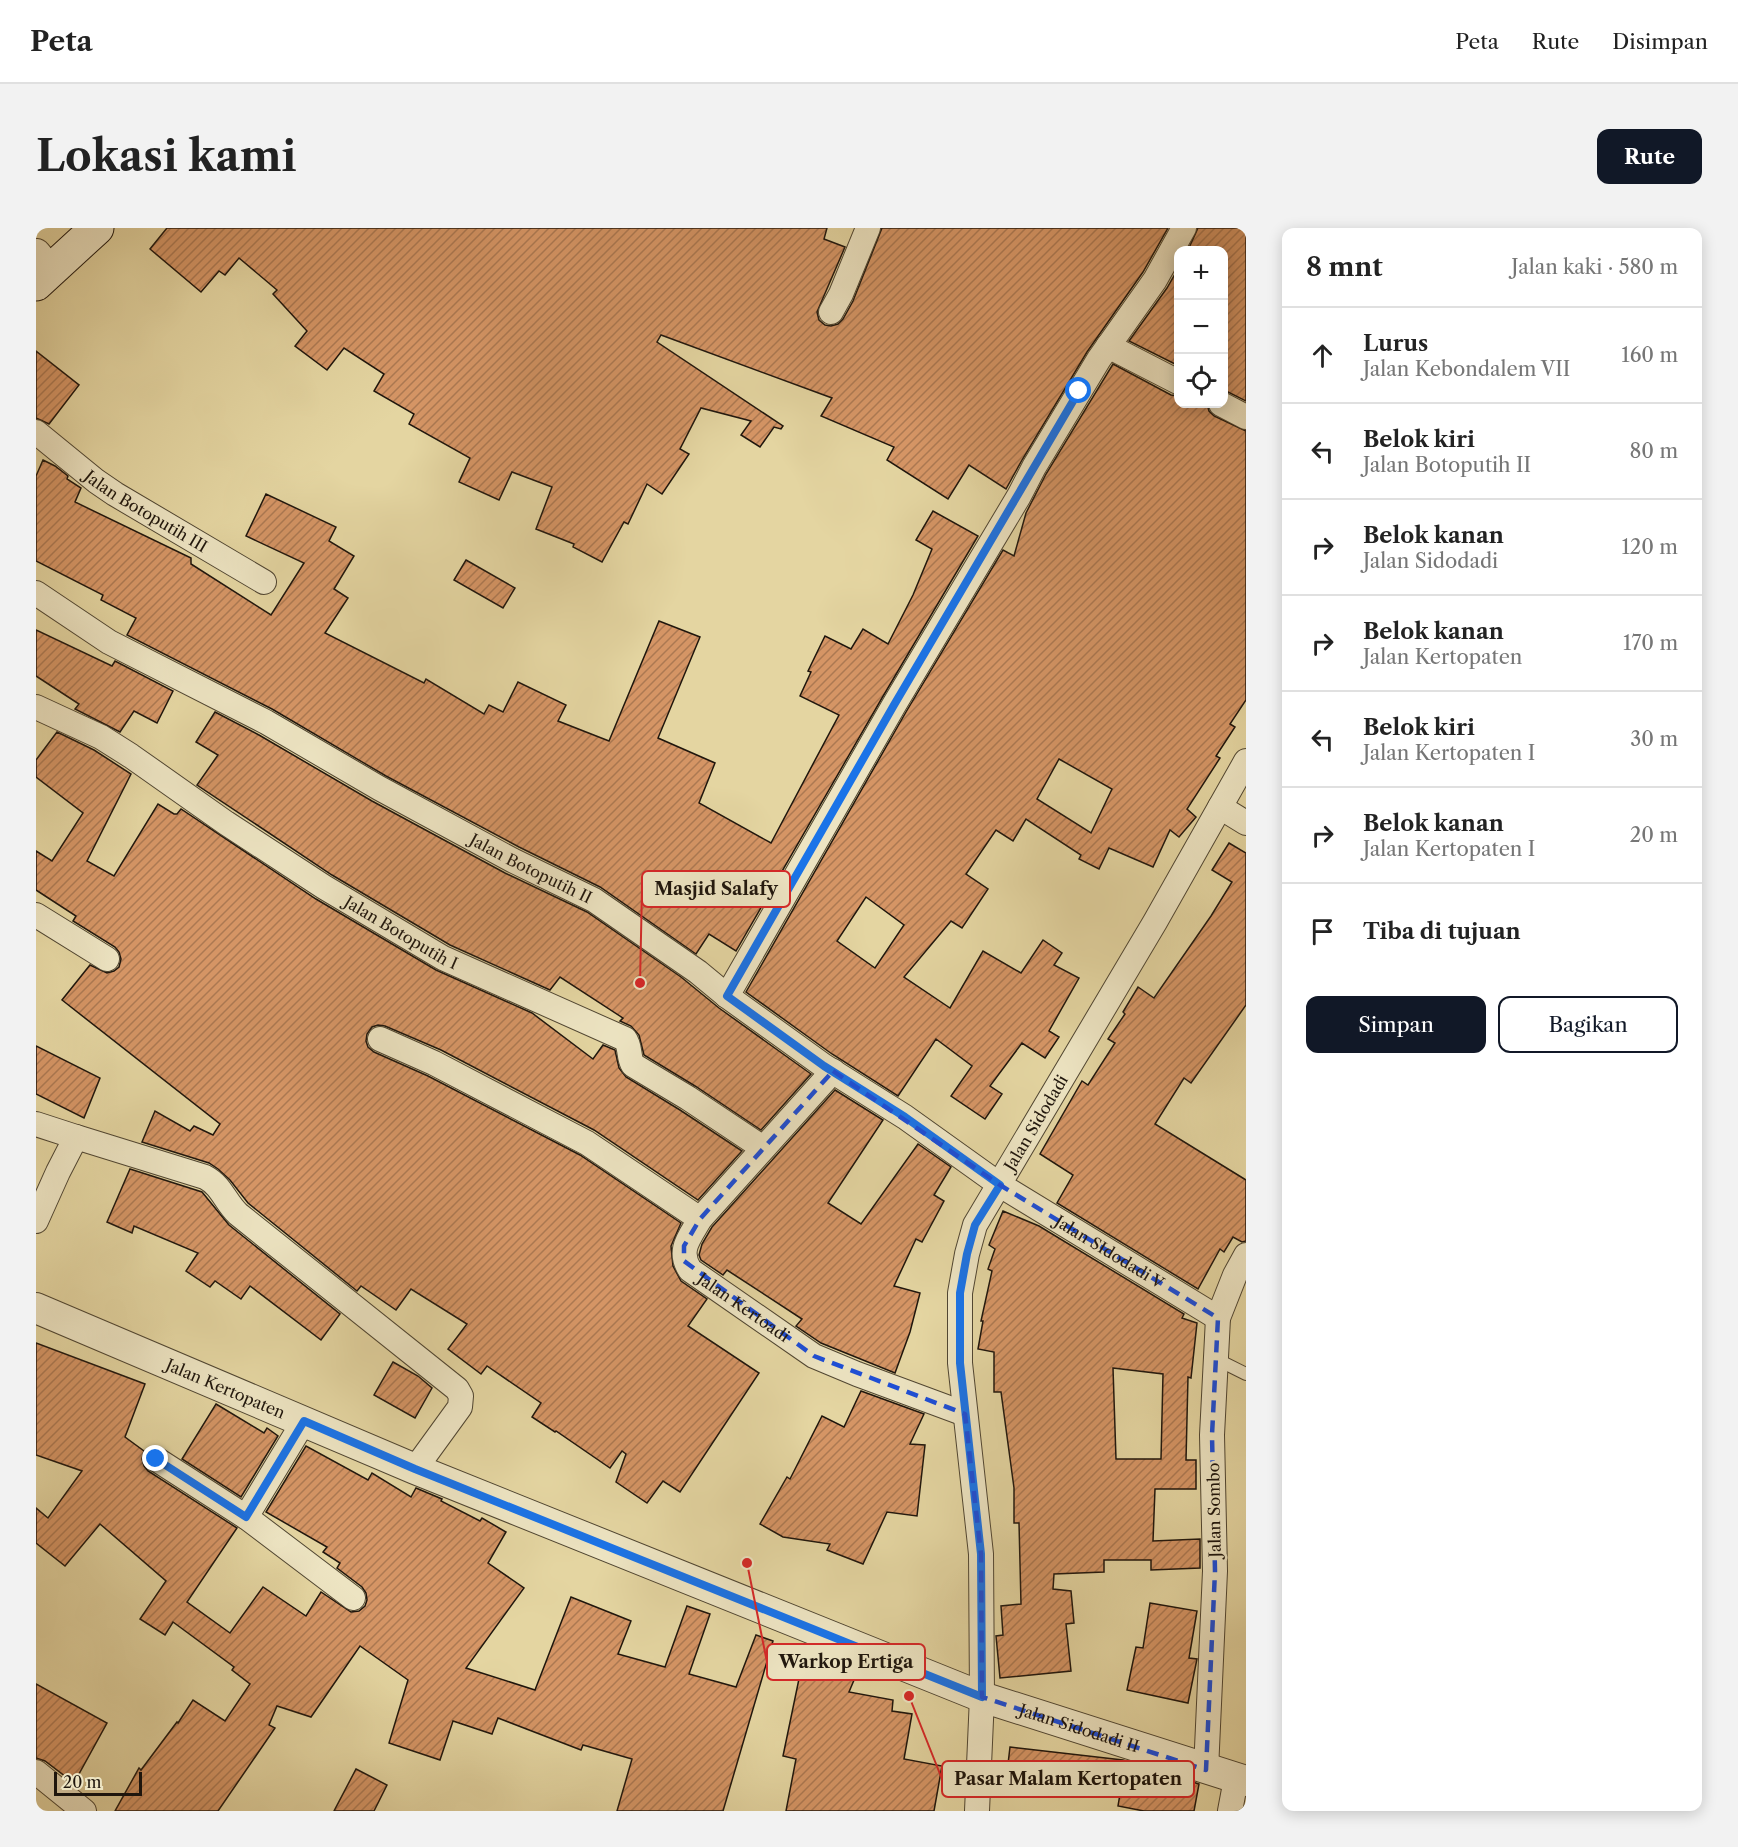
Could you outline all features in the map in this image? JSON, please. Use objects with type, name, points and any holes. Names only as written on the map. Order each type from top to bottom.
[{"type":"main road","points":[[41,270],[97,228]]},
{"type":"street","points":[[831,312],[842,294],[868,228]]},
{"type":"street","points":[[727,996],[894,705],[1019,496],[1034,466],[1108,346],[1155,280],[1184,228]]},
{"type":"street","points":[[1108,346],[1174,379]]},
{"type":"street","points":[[1228,408],[1246,417]]},
{"type":"street","name":"Jalan Botoputih III","points":[[36,432],[115,494],[264,582]]},
{"type":"street","name":"Jalan Botoputih II","points":[[36,593],[109,642],[266,722],[379,788],[512,860],[594,900],[698,972],[727,996],[832,1071],[905,1117],[1000,1185]]},
{"type":"street","name":"Jalan Botoputih I","points":[[36,707],[101,737],[324,887],[443,958],[625,1039],[633,1065],[763,1148]]},
{"type":"street","name":"Jalan Sidodadi","points":[[977,1811],[982,1697],[981,1554],[960,1363],[960,1293],[967,1254],[975,1225],[1155,922],[1246,761]]},
{"type":"street","points":[[1220,807],[1246,823]]},
{"type":"street","points":[[36,915],[107,959]]},
{"type":"street","points":[[380,1039],[434,1063],[588,1143],[700,1219]]},
{"type":"street","name":"Jalan Kertoadi","points":[[832,1071],[700,1219],[684,1246],[684,1261],[690,1270],[814,1356],[965,1414]]},
{"type":"street","points":[[36,1124],[205,1177],[214,1182],[238,1215],[457,1389],[461,1396],[460,1407],[415,1469]]},
{"type":"street","points":[[36,1221],[76,1137]]},
{"type":"street","name":"Jalan SIdodadi V","points":[[1000,1185],[1218,1318]]},
{"type":"street","name":"Jalan Sombo","points":[[1206,1770],[1215,1570],[1212,1436],[1218,1318],[1235,1275],[1246,1255]]},
{"type":"street","name":"Jalan Kertopaten","points":[[36,1308],[415,1469],[982,1697]]},
{"type":"street","points":[[246,1517],[304,1421]]},
{"type":"street","points":[[156,1459],[246,1517],[353,1598]]},
{"type":"street","name":"Jalan Sidodadi II","points":[[982,1697],[1241,1780]]},
{"type":"street","points":[[36,1772],[84,1811]]},
{"type":"street","points":[[1230,1811],[1241,1780]]},
{"type":"lane","points":[[1216,1359],[1246,1374]]},
{"type":"highlighted area","points":[[833,1071],[1000,1185],[1218,1318],[1212,1435],[1215,1571],[1206,1770],[982,1697],[981,1554],[965,1414],[814,1356],[684,1261],[684,1246],[700,1219]]},
{"type":"building","points":[[167,228],[827,228],[824,239],[845,247],[817,312],[819,320],[831,326],[843,319],[853,301],[882,228],[1168,228],[1143,272],[1087,352],[1006,489],[969,465],[948,499],[887,460],[894,447],[821,416],[832,398],[661,335],[657,342],[783,426],[781,429],[774,427],[760,447],[741,435],[751,421],[701,408],[680,449],[689,454],[662,494],[647,484],[628,524],[624,522],[602,562],[573,547],[574,544],[536,529],[552,487],[512,472],[499,500],[459,482],[470,458],[409,424],[414,414],[374,391],[384,374],[344,348],[327,370],[295,346],[307,331],[273,294],[277,290],[239,258],[225,275],[219,271],[201,292],[150,249]]},
{"type":"building","points":[[1198,228],[1246,228],[1246,401],[1228,392],[1228,246],[1190,246]]},
{"type":"building","points":[[1174,276],[1174,364],[1129,341]]},
{"type":"building","points":[[36,351],[79,385],[49,424],[36,418]]},
{"type":"building","points":[[1113,364],[1174,395],[1174,408],[1208,408],[1214,416],[1246,431],[1246,700],[1230,724],[1235,727],[1216,756],[1220,758],[1187,809],[1196,817],[1179,837],[1170,830],[1153,867],[1109,848],[1099,869],[1079,859],[1081,855],[1026,819],[1013,841],[996,830],[966,874],[988,889],[962,928],[951,921],[904,977],[950,1008],[983,951],[1021,973],[1043,940],[1062,953],[1054,965],[1079,978],[1049,1031],[1059,1037],[1045,1058],[1022,1043],[990,1086],[1002,1094],[985,1119],[951,1096],[972,1066],[936,1039],[898,1096],[832,1054],[746,992],[906,712],[1003,550],[1014,556],[1026,513],[1046,474]],"holes":[[[1059,759],[1112,789],[1091,833],[1037,799]],[[866,897],[904,925],[875,968],[837,941]]]},
{"type":"building","points":[[43,460],[55,466],[68,476],[67,479],[81,488],[75,502],[191,558],[191,564],[271,615],[304,563],[246,536],[266,494],[336,527],[329,541],[354,556],[334,589],[348,598],[325,633],[424,683],[426,679],[484,714],[489,705],[503,712],[518,682],[566,705],[558,721],[609,741],[659,621],[700,637],[658,738],[715,763],[699,803],[771,843],[839,715],[800,696],[811,672],[808,671],[825,636],[851,649],[863,629],[888,644],[913,595],[932,549],[916,540],[933,511],[978,536],[736,951],[709,934],[696,954],[600,887],[386,776],[272,709],[127,635],[136,618],[101,600],[103,595],[36,561],[36,476]]},
{"type":"building","points":[[466,560],[515,588],[503,608],[454,580]]},
{"type":"building","points":[[36,630],[112,666],[115,661],[173,691],[157,723],[134,711],[120,732],[75,709],[79,704],[36,676]]},
{"type":"building","points":[[215,712],[505,873],[587,912],[681,977],[719,1008],[811,1074],[761,1130],[644,1055],[639,1035],[631,1026],[620,1021],[623,1018],[560,977],[550,990],[450,945],[332,875],[197,785],[218,755],[196,742]]},
{"type":"building","points":[[57,732],[94,750],[131,774],[87,861],[114,876],[158,804],[174,814],[181,809],[316,899],[436,970],[532,1013],[593,1059],[603,1045],[615,1050],[619,1068],[626,1077],[742,1151],[698,1200],[594,1130],[441,1050],[385,1026],[372,1027],[367,1034],[368,1047],[374,1052],[428,1076],[580,1155],[681,1223],[671,1246],[673,1266],[681,1281],[707,1299],[688,1326],[759,1373],[680,1492],[663,1481],[647,1503],[616,1482],[626,1454],[622,1451],[610,1468],[532,1417],[541,1403],[487,1366],[481,1374],[448,1349],[467,1324],[411,1289],[396,1310],[361,1286],[357,1291],[248,1203],[218,1169],[209,1163],[142,1142],[155,1111],[190,1131],[194,1126],[213,1135],[220,1124],[62,1000],[90,965],[107,973],[119,967],[121,959],[115,947],[73,921],[76,916],[36,890],[36,851],[52,861],[83,813],[36,777],[36,760]]},
{"type":"building","points":[[1229,843],[1246,853],[1246,1005],[1191,1083],[1184,1078],[1155,1124],[1246,1180],[1246,1241],[1242,1242],[1233,1237],[1224,1252],[1220,1249],[1198,1289],[1057,1203],[1073,1175],[1040,1154],[1082,1081],[1088,1085],[1115,1043],[1108,1039],[1125,1014],[1123,1012],[1138,987],[1154,998],[1232,882],[1212,870]]},
{"type":"building","points":[[36,1046],[100,1078],[84,1118],[36,1094]]},
{"type":"building","points":[[835,1090],[883,1120],[828,1203],[861,1224],[918,1144],[951,1167],[934,1195],[944,1201],[922,1242],[916,1239],[894,1286],[920,1293],[910,1332],[895,1373],[821,1343],[796,1326],[802,1319],[727,1270],[723,1275],[701,1260],[699,1255],[702,1244],[712,1227]]},
{"type":"building","points":[[130,1169],[202,1192],[229,1225],[340,1314],[321,1340],[250,1286],[241,1299],[215,1281],[210,1287],[186,1271],[198,1253],[134,1226],[132,1233],[107,1222]]},
{"type":"building","points":[[1003,1211],[1039,1226],[1184,1314],[1182,1318],[1197,1323],[1191,1378],[1188,1377],[1186,1460],[1196,1460],[1196,1489],[1155,1489],[1153,1541],[1200,1539],[1200,1568],[1151,1570],[1151,1560],[1104,1560],[1104,1572],[1054,1574],[1053,1589],[1071,1591],[1074,1623],[1066,1624],[1071,1671],[1000,1678],[996,1636],[1003,1635],[1001,1606],[1021,1604],[1019,1523],[1014,1523],[1014,1488],[1001,1392],[994,1392],[994,1352],[978,1349],[983,1321],[981,1321],[992,1271],[988,1269],[995,1249],[989,1245]],"holes":[[[1113,1368],[1163,1374],[1161,1459],[1116,1459]]]},
{"type":"building","points":[[36,1343],[145,1384],[125,1437],[144,1451],[142,1459],[148,1471],[237,1528],[187,1602],[230,1633],[263,1587],[306,1616],[321,1592],[351,1612],[359,1611],[365,1606],[366,1593],[362,1587],[337,1568],[340,1563],[323,1552],[327,1547],[266,1512],[306,1446],[368,1480],[372,1473],[411,1497],[416,1488],[442,1499],[441,1501],[480,1521],[482,1518],[506,1532],[488,1563],[524,1588],[466,1668],[535,1690],[571,1597],[631,1621],[618,1654],[665,1667],[687,1606],[710,1614],[689,1674],[736,1687],[756,1635],[773,1641],[723,1811],[617,1811],[632,1759],[583,1745],[581,1750],[498,1718],[492,1734],[453,1721],[440,1760],[389,1743],[408,1680],[360,1646],[311,1717],[277,1706],[269,1725],[275,1728],[218,1811],[115,1811],[139,1768],[141,1770],[193,1700],[225,1721],[250,1684],[232,1670],[234,1667],[173,1622],[165,1635],[140,1619],[166,1581],[100,1524],[65,1566],[36,1543],[36,1508],[48,1518],[82,1471],[36,1455]]},
{"type":"building","points":[[393,1362],[418,1376],[432,1388],[415,1418],[374,1395]]},
{"type":"building","points":[[861,1391],[924,1414],[910,1444],[925,1445],[917,1516],[887,1512],[863,1564],[827,1550],[830,1544],[783,1537],[760,1524],[787,1477],[790,1479],[822,1416],[844,1427]]},
{"type":"building","points":[[216,1404],[264,1433],[267,1428],[278,1436],[241,1497],[182,1459]]},
{"type":"building","points":[[1150,1603],[1197,1611],[1189,1658],[1197,1659],[1188,1703],[1127,1690],[1136,1647],[1143,1648]]},
{"type":"building","points":[[806,1645],[860,1666],[849,1692],[893,1700],[892,1711],[912,1714],[904,1759],[942,1766],[934,1811],[786,1811],[796,1759],[783,1756]]},
{"type":"building","points":[[36,1684],[107,1723],[74,1783],[45,1761],[36,1758]]},
{"type":"building","points":[[1010,1747],[1123,1760],[1199,1784],[1194,1811],[1144,1811],[1118,1806],[1120,1794],[1006,1781]]},
{"type":"building","points":[[356,1769],[387,1785],[374,1811],[334,1811]]},
{"type":"place","name":"Masjid Salafy","points":[[640,983]]},
{"type":"place","name":"Warkop Ertiga","points":[[747,1563]]},
{"type":"place","name":"Pasar Malam Kertopaten","points":[[909,1696]]},
{"type":"route","points":[[156,1459],[246,1517],[304,1421],[415,1469],[982,1697],[981,1554],[960,1363],[960,1293],[975,1225],[1000,1185],[905,1117],[824,1066],[727,996],[894,705],[1079,391]]}]
